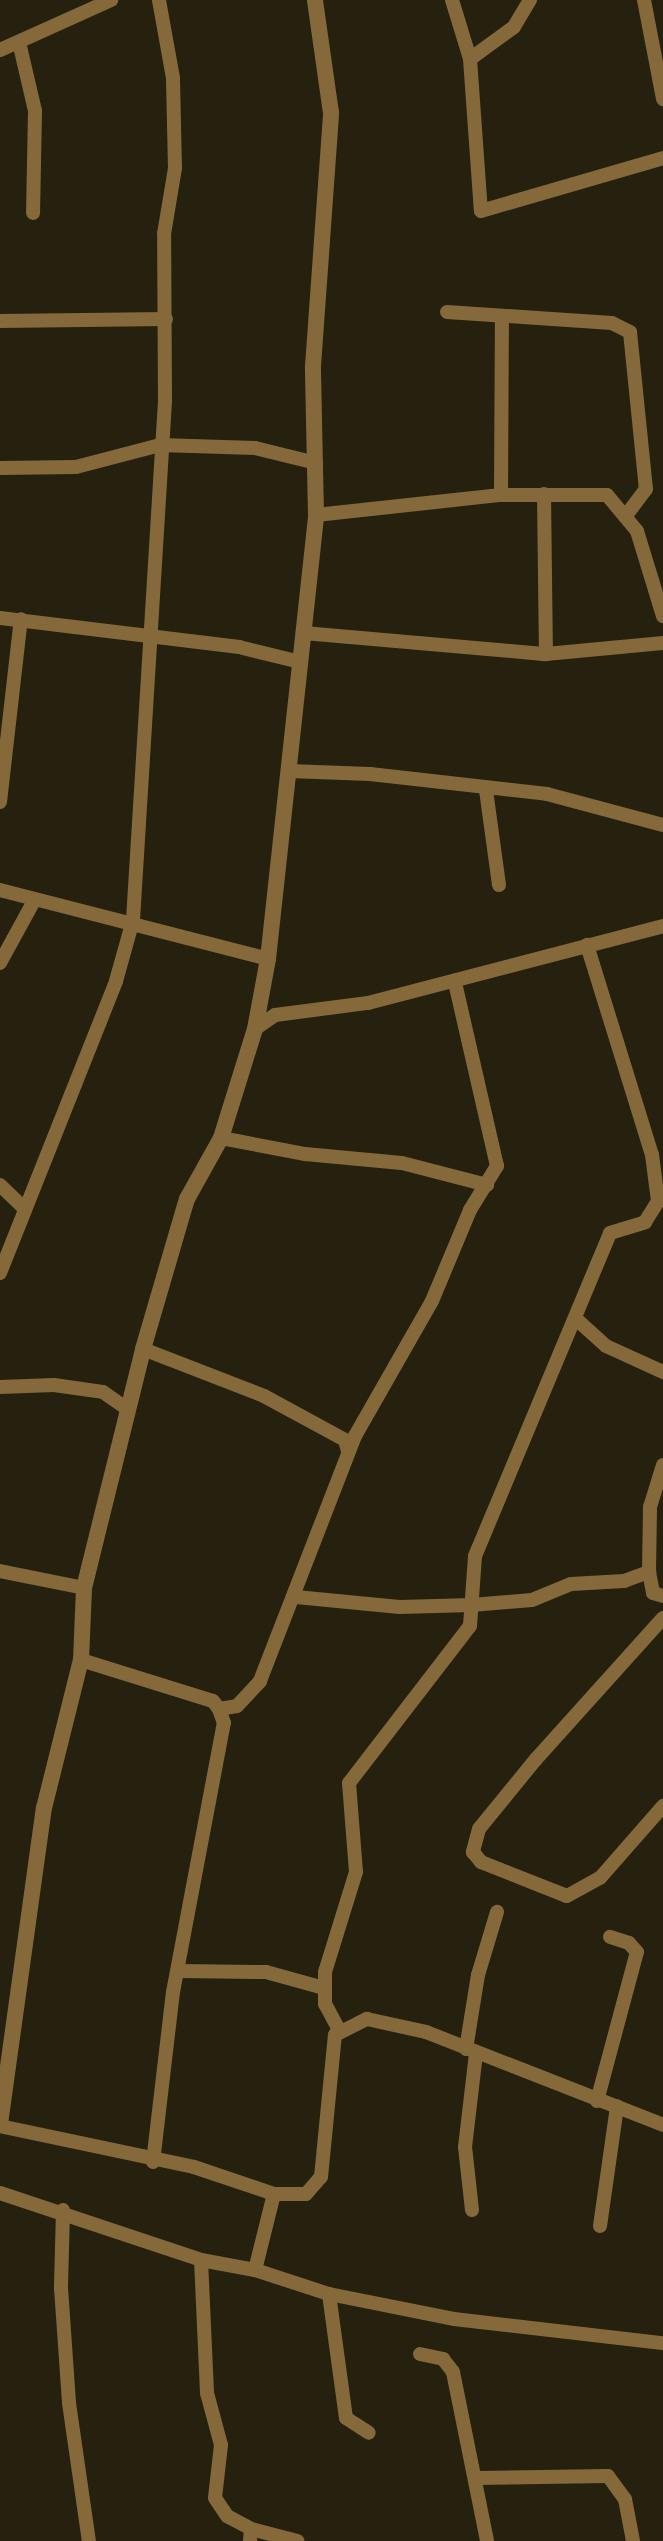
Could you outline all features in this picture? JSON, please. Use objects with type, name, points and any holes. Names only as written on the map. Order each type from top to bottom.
[{"type":"street","points":[[0,50],[111,0]]},
{"type":"street","points":[[0,1273],[116,981],[133,920],[166,319],[164,234],[175,168],[173,78],[159,0]]},
{"type":"street","points":[[315,0],[331,113],[313,366],[316,515],[268,959],[255,1029],[221,1138],[187,1199],[143,1349],[84,1588],[81,1660],[44,1808],[0,2125],[153,2162],[194,2167],[274,2194],[306,2194],[321,2177],[339,2030],[325,2004],[324,1988],[334,1937],[356,1872],[349,1783],[470,1626],[475,1556],[610,1233],[645,1222],[659,1193],[587,945]]},
{"type":"street","points":[[452,0],[470,59],[481,211],[663,158]]},
{"type":"street","points":[[470,59],[514,27],[530,0]]},
{"type":"street","points":[[644,0],[657,27],[663,99]]},
{"type":"street","points":[[19,42],[35,111],[33,213]]},
{"type":"street","points":[[447,312],[612,323],[630,332],[646,489],[627,514]]},
{"type":"street","points":[[501,495],[502,316]]},
{"type":"street","points":[[0,321],[166,319]]},
{"type":"street","points":[[0,468],[76,467],[160,445],[255,448],[316,463]]},
{"type":"street","points":[[544,494],[546,654]]},
{"type":"street","points":[[316,515],[501,495],[641,497]]},
{"type":"street","points":[[613,498],[627,514],[663,616]]},
{"type":"street","points":[[0,618],[149,639],[239,647],[300,662]]},
{"type":"street","points":[[0,802],[21,619]]},
{"type":"street","points":[[304,633],[546,654],[599,653],[663,643]]},
{"type":"street","points":[[289,771],[370,774],[486,790],[547,794],[663,825]]},
{"type":"street","points":[[486,790],[499,885]]},
{"type":"street","points":[[0,890],[34,901],[133,920],[268,959]]},
{"type":"street","points":[[0,963],[34,901]]},
{"type":"street","points":[[255,1029],[275,1015],[326,1012],[455,983],[663,926]]},
{"type":"street","points":[[219,1709],[237,1706],[250,1697],[296,1597],[348,1451],[432,1301],[470,1210],[497,1166],[455,983]]},
{"type":"street","points":[[221,1138],[305,1154],[402,1163],[487,1185]]},
{"type":"street","points":[[0,1185],[25,1209]]},
{"type":"street","points":[[575,1318],[606,1346],[663,1372]]},
{"type":"street","points":[[143,1349],[264,1396],[345,1440],[348,1451]]},
{"type":"street","points":[[0,1387],[54,1385],[103,1392],[127,1409]]},
{"type":"street","points":[[663,1465],[650,1507],[649,1572],[653,1593],[663,1596]]},
{"type":"street","points":[[0,1571],[84,1588]]},
{"type":"street","points":[[296,1597],[400,1607],[472,1605],[532,1600],[571,1584],[624,1581],[649,1572]]},
{"type":"street","points":[[663,1618],[536,1759],[479,1829],[473,1852],[481,1862],[567,1896],[600,1878],[663,1806]]},
{"type":"street","points":[[81,1660],[213,1701],[224,1723],[180,1971],[153,2162]]},
{"type":"street","points":[[472,2210],[465,2147],[471,2051],[478,1975],[497,1912]]},
{"type":"street","points":[[597,2101],[637,1952],[629,1943],[610,1937]]},
{"type":"street","points":[[180,1971],[266,1972],[324,1988]]},
{"type":"street","points":[[339,2030],[367,2019],[426,2032],[663,2125]]},
{"type":"street","points":[[600,2226],[617,2106]]},
{"type":"street","points":[[0,2193],[63,2210],[201,2260],[255,2270],[329,2294],[454,2319],[663,2343]]},
{"type":"street","points":[[255,2270],[274,2194]]},
{"type":"street","points":[[63,2210],[61,2288],[69,2403],[89,2541]]},
{"type":"street","points":[[201,2260],[207,2393],[221,2445],[215,2498],[227,2516],[250,2535],[297,2541]]},
{"type":"street","points":[[329,2294],[346,2418],[369,2433]]},
{"type":"street","points":[[420,2354],[450,2364],[487,2541]]},
{"type":"street","points":[[476,2478],[608,2476],[625,2499],[633,2541]]}]
